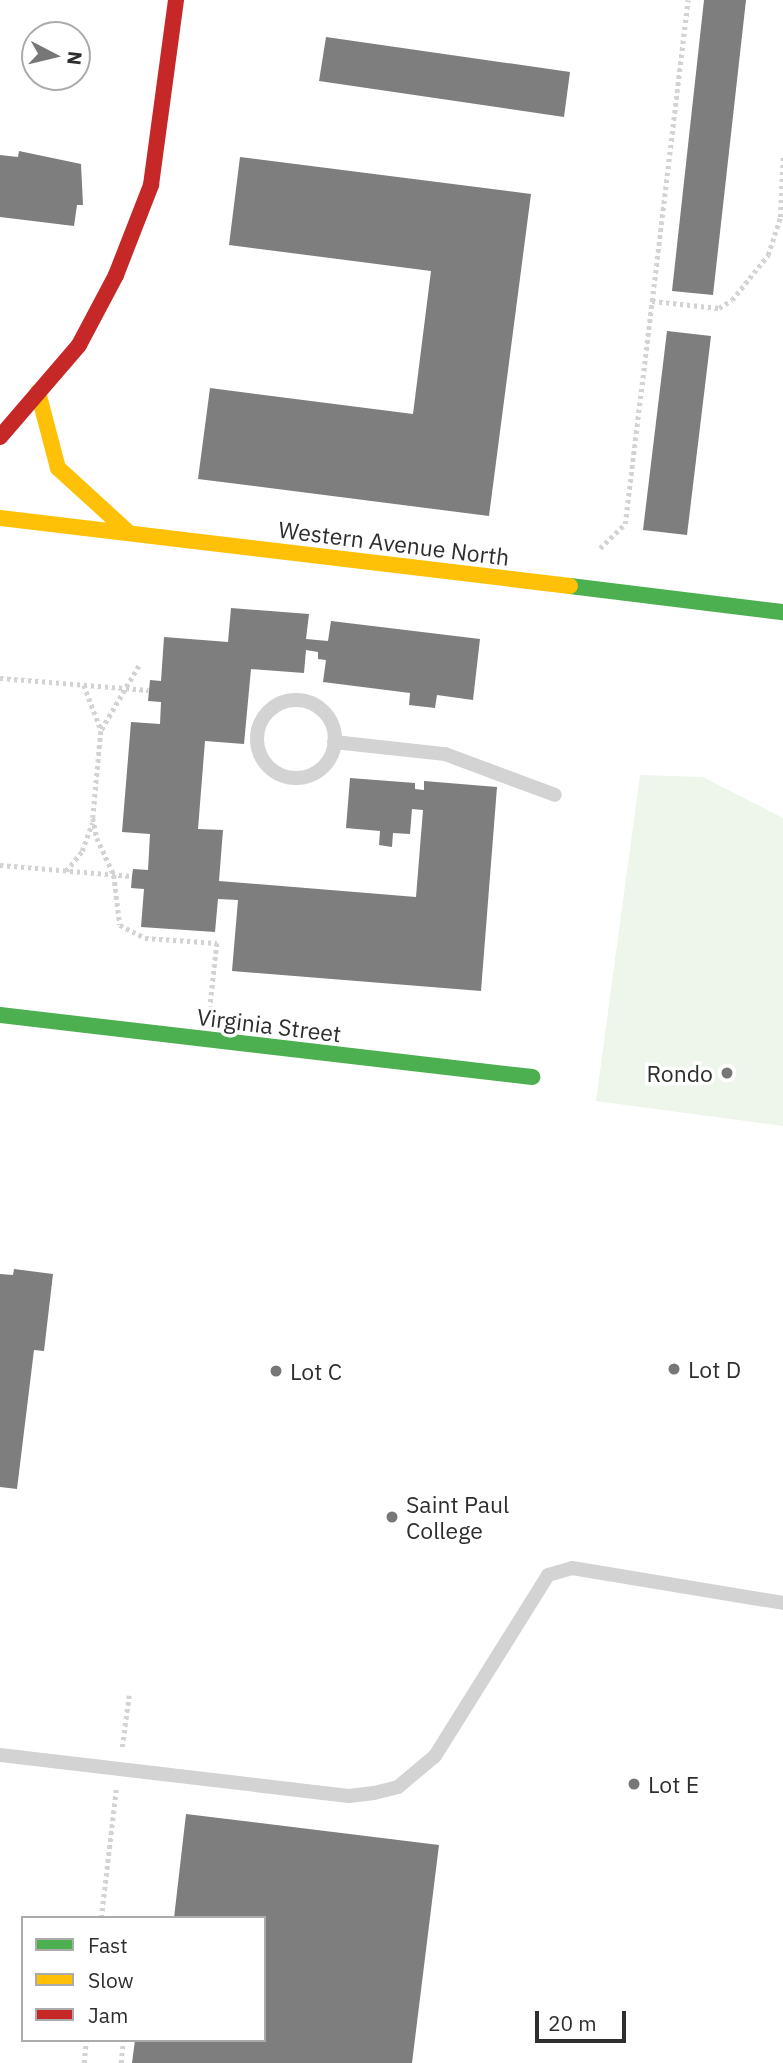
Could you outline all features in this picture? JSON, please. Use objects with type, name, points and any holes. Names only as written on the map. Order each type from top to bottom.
[{"type":"street","points":[[0,437],[79,345],[116,275],[150,185],[176,0]]},
{"type":"street","points":[[38,393],[58,468],[128,531]]},
{"type":"street","name":"Western Avenue North","points":[[0,518],[128,531],[783,612]]},
{"type":"street","name":"Virginia Street","points":[[0,1015],[532,1077]]},
{"type":"lane","points":[[297,701],[320,709],[334,741],[324,765],[302,778],[288,778],[266,765],[257,741],[265,716],[297,701]]},
{"type":"lane","points":[[334,741],[445,754],[555,795]]},
{"type":"lane","points":[[0,1755],[349,1796],[374,1793],[398,1787],[435,1756],[548,1575],[572,1568],[783,1603]]},
{"type":"path","points":[[600,548],[625,524],[688,0]]},
{"type":"path","points":[[652,301],[719,307],[732,300],[768,255],[780,218],[783,157]]},
{"type":"path","points":[[101,731],[139,666]]},
{"type":"path","points":[[0,678],[149,690]]},
{"type":"path","points":[[66,871],[82,851],[93,818],[101,731],[84,685]]},
{"type":"path","points":[[93,818],[106,865],[114,875],[116,916],[131,933],[217,943],[206,1040]]},
{"type":"path","points":[[0,865],[132,876]]},
{"type":"path","points":[[121,1751],[129,1695]]},
{"type":"path","points":[[101,1916],[116,1786]]},
{"type":"path","points":[[84,2063],[86,2042]]},
{"type":"path","points":[[121,2063],[123,2042]]},
{"type":"shaded area","points":[[640,775],[703,777],[783,818],[783,1126],[596,1101]]},
{"type":"building","points":[[704,0],[746,0],[713,295],[672,291]]},
{"type":"building","points":[[326,37],[570,72],[564,117],[319,81]]},
{"type":"building","points":[[19,151],[81,164],[83,205],[77,205],[74,226],[0,217],[0,155],[18,157]]},
{"type":"building","points":[[240,157],[531,194],[489,516],[198,479],[210,388],[413,414],[431,271],[229,245]]},
{"type":"building","points":[[667,331],[711,336],[687,535],[643,530]]},
{"type":"building","points":[[231,608],[309,614],[306,639],[328,641],[331,621],[480,639],[473,700],[437,695],[435,708],[409,705],[410,693],[323,682],[326,660],[318,659],[318,652],[306,650],[304,673],[251,669],[244,744],[205,741],[198,829],[223,830],[219,881],[416,897],[423,810],[412,809],[410,834],[393,833],[392,847],[379,845],[380,831],[346,828],[350,778],[415,783],[415,789],[424,790],[424,781],[497,787],[481,991],[232,971],[238,900],[218,899],[215,932],[141,927],[144,889],[131,888],[132,876],[133,869],[148,870],[150,834],[122,832],[131,722],[160,724],[161,702],[148,701],[150,680],[161,681],[164,637],[228,642]]},
{"type":"building","points":[[14,1269],[53,1274],[44,1351],[34,1350],[17,1489],[0,1487],[0,1274],[13,1275]]},
{"type":"building","points":[[186,1814],[439,1845],[412,2063],[132,2063],[135,2042],[266,2042],[266,1916],[174,1916]]},
{"type":"traffic: fast","points":[[570,586],[783,612]]},
{"type":"traffic: fast","points":[[0,1015],[532,1077]]},
{"type":"traffic: slow","points":[[38,392],[58,468],[128,532]]},
{"type":"traffic: slow","points":[[0,518],[570,586]]},
{"type":"traffic: jam","points":[[0,437],[79,345],[116,275],[151,185],[176,0]]},
{"type":"place","name":"Rondo","points":[[727,1073]]},
{"type":"place","name":"Lot D","points":[[674,1369]]},
{"type":"place","name":"Lot C","points":[[276,1371]]},
{"type":"place","name":"Saint Paul College","points":[[392,1517]]},
{"type":"place","name":"Lot E","points":[[634,1784]]}]
